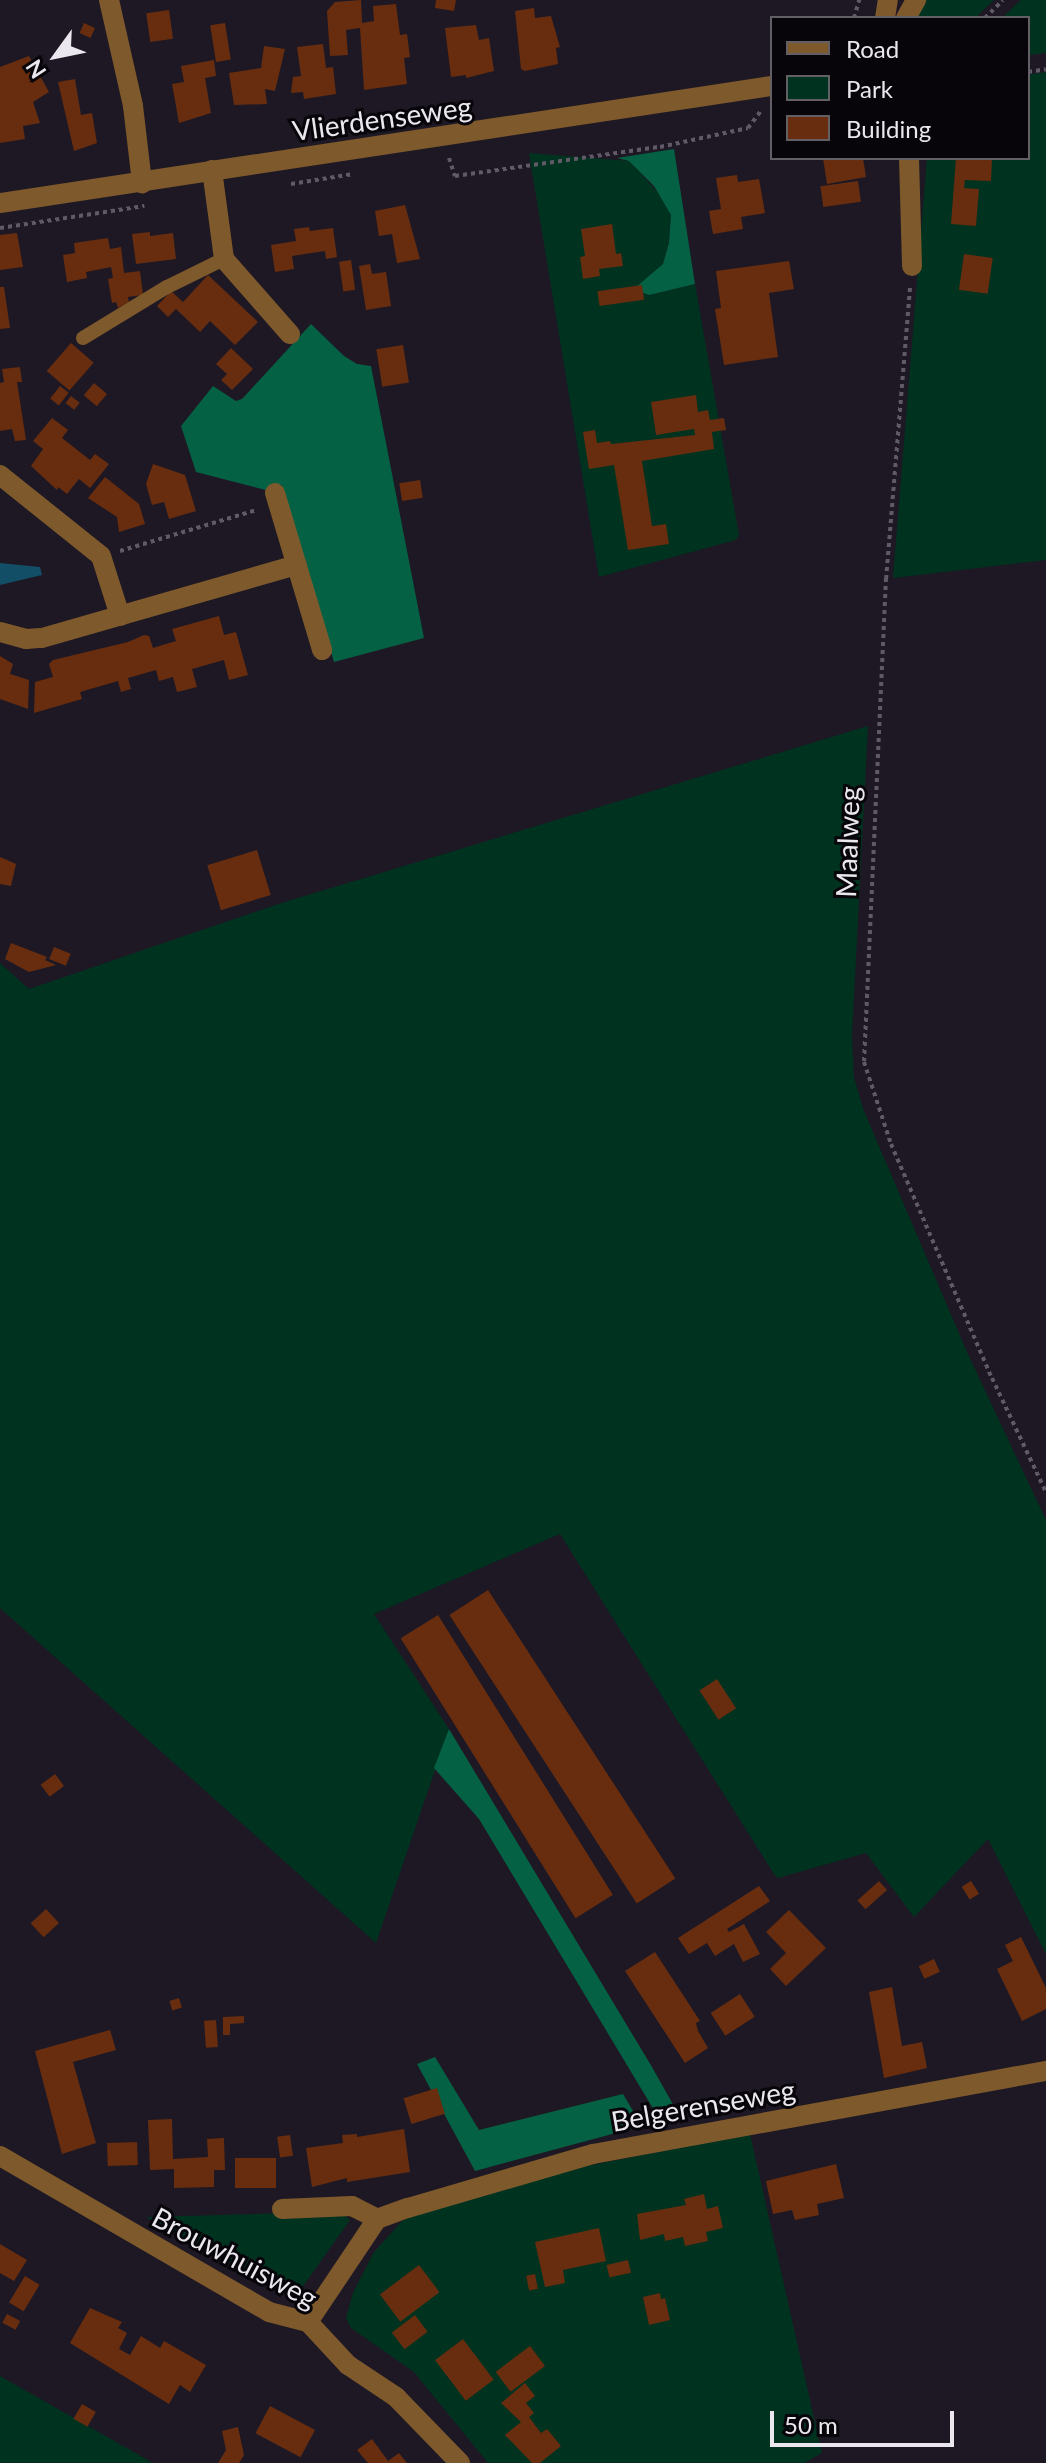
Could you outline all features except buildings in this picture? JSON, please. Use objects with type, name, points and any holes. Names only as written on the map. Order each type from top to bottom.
[{"type":"street","points":[[109,0],[133,106],[142,183]]},
{"type":"street","name":"Vlierdenseweg","points":[[0,203],[770,86]]},
{"type":"street","points":[[909,160],[912,266]]},
{"type":"street","points":[[212,170],[224,259],[290,334]]},
{"type":"street","points":[[0,475],[101,556],[120,616]]},
{"type":"street","points":[[277,498],[322,650]]},
{"type":"street","points":[[0,632],[26,639],[42,638],[297,565]]},
{"type":"street","name":"Belgerenseweg","points":[[377,2219],[593,2154],[1046,2071]]},
{"type":"street","name":"Brouwhuisweg","points":[[0,2156],[269,2312],[308,2322],[348,2365],[396,2397],[460,2463]]},
{"type":"street","points":[[282,2209],[352,2206],[377,2219],[308,2322]]},
{"type":"lane","points":[[83,338],[167,287],[224,259]]},
{"type":"path","points":[[987,16],[1003,0]]},
{"type":"path","points":[[434,161],[449,158],[455,176],[660,147],[748,128],[761,111]]},
{"type":"path","points":[[280,185],[358,174]]},
{"type":"path","points":[[0,228],[154,204]]},
{"type":"path","name":"Maalweg","points":[[912,266],[886,578],[864,1062],[891,1144],[992,1378],[1046,1492]]},
{"type":"path","points":[[101,556],[277,498]]},
{"type":"green space","points":[[923,0],[994,0],[977,16],[916,16]]},
{"type":"green space","points":[[1021,0],[1046,0],[1046,53],[1030,55],[1030,16],[1004,16]]},
{"type":"green space","points":[[1046,72],[1046,560],[893,578],[927,160],[1030,160],[1030,75]]},
{"type":"green space","points":[[674,149],[695,284],[649,295],[636,287],[663,264],[669,243],[671,215],[654,186],[629,161],[617,158]]},
{"type":"green space","points":[[529,153],[630,161],[666,202],[671,215],[669,243],[663,264],[636,287],[649,295],[695,284],[739,535],[736,540],[599,577]]},
{"type":"green space","points":[[311,324],[344,356],[357,364],[371,366],[424,638],[334,662],[282,485],[266,490],[196,472],[181,426],[213,386],[236,401],[242,399]]},
{"type":"green space","points":[[868,726],[852,1036],[854,1078],[864,1111],[967,1352],[1046,1520],[1046,1954],[988,1839],[914,1917],[866,1853],[778,1878],[560,1534],[374,1614],[449,1729],[376,1943],[0,1608],[0,963],[29,989],[278,904]]},
{"type":"green space","points":[[449,1729],[652,2067],[675,2108],[674,2118],[660,2120],[479,1819],[434,1768]]},
{"type":"green space","points":[[435,2057],[479,2130],[623,2094],[642,2126],[475,2171],[417,2064]]},
{"type":"green space","points":[[750,2134],[822,2453],[804,2463],[488,2463],[414,2372],[351,2328],[346,2318],[353,2293],[374,2252],[402,2221],[433,2205],[582,2167]]},
{"type":"green space","points":[[343,2214],[350,2220],[294,2299],[146,2217]]},
{"type":"green space","points":[[0,2376],[153,2463],[0,2463]]},
{"type":"water","points":[[0,563],[40,567],[42,575],[0,585]]}]
